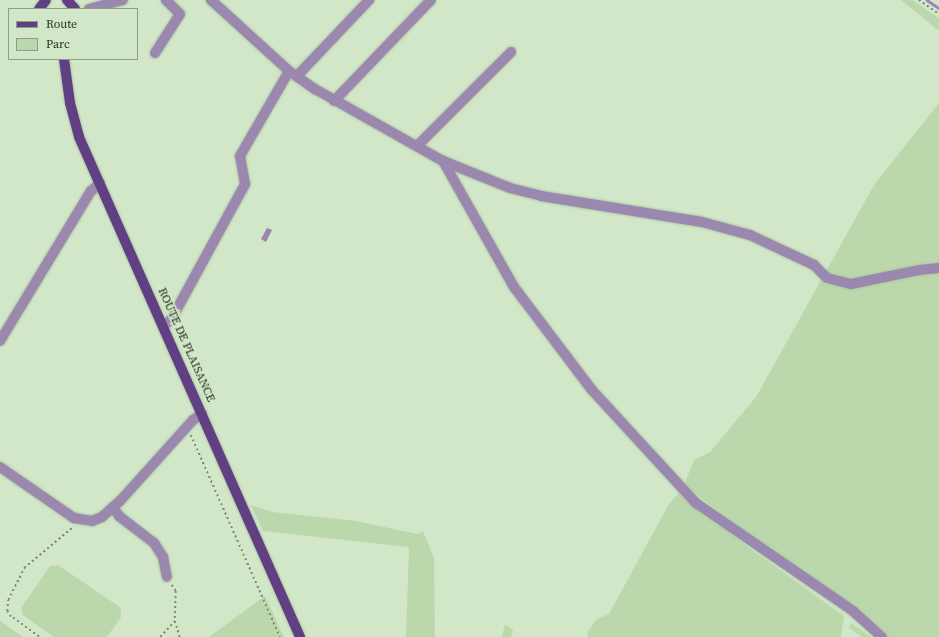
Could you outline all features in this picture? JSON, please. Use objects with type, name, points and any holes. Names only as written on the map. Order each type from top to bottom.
[{"type":"main road","points":[[40,8],[46,0]]},
{"type":"main road","points":[[67,0],[74,8]]},
{"type":"main road","name":"ROUTE DE PLAISANCE","points":[[64,60],[75,124],[300,637]]},
{"type":"street","points":[[93,8],[123,0]]},
{"type":"street","points":[[155,53],[180,14],[166,0]]},
{"type":"street","points":[[211,0],[293,74],[334,101],[443,161],[510,188],[541,196],[702,222],[750,235],[814,265],[827,278],[851,284],[919,270],[939,268]]},
{"type":"street","points":[[163,326],[171,320],[245,184],[240,156],[293,74],[369,0]]},
{"type":"street","points":[[334,101],[432,0]]},
{"type":"street","points":[[417,146],[511,52]]},
{"type":"street","points":[[443,161],[514,287],[592,390],[696,503],[853,611],[882,637]]},
{"type":"street","points":[[0,342],[91,191],[100,183]]},
{"type":"street","points":[[0,467],[79,520],[92,521],[102,517],[113,507],[186,426],[202,414]]},
{"type":"street","points":[[113,507],[119,516],[154,543],[163,557],[167,577]]},
{"type":"path","points":[[919,0],[939,14]]},
{"type":"path","points":[[186,426],[280,637]]},
{"type":"path","points":[[39,637],[11,617],[7,610],[8,600],[24,568],[79,520]]},
{"type":"path","points":[[167,577],[176,590],[175,621],[180,637]]},
{"type":"path","points":[[160,637],[175,621]]},
{"type":"green space","points":[[901,0],[912,0],[939,18],[939,31]]},
{"type":"green space","points":[[939,103],[939,637],[885,637],[684,485],[694,460],[710,452],[756,397],[874,185]]},
{"type":"green space","points":[[679,493],[748,547],[844,616],[841,637],[587,637],[588,631],[597,619],[609,614],[669,504]]},
{"type":"green space","points":[[251,505],[272,512],[356,521],[417,534],[423,531],[434,558],[435,637],[406,637],[409,547],[263,531]]},
{"type":"green space","points":[[58,565],[121,608],[121,617],[107,637],[54,637],[23,615],[21,608],[50,566]]},
{"type":"green space","points":[[265,596],[284,637],[209,637]]},
{"type":"green space","points":[[0,621],[23,637],[0,637]]},
{"type":"green space","points":[[851,623],[871,637],[862,637],[849,628]]},
{"type":"green space","points":[[505,624],[513,630],[511,637],[502,637]]},
{"type":"shaded area","points":[[267,228],[272,230],[266,242],[261,239]]},
{"type":"waterway","points":[[927,0],[939,8]]}]
